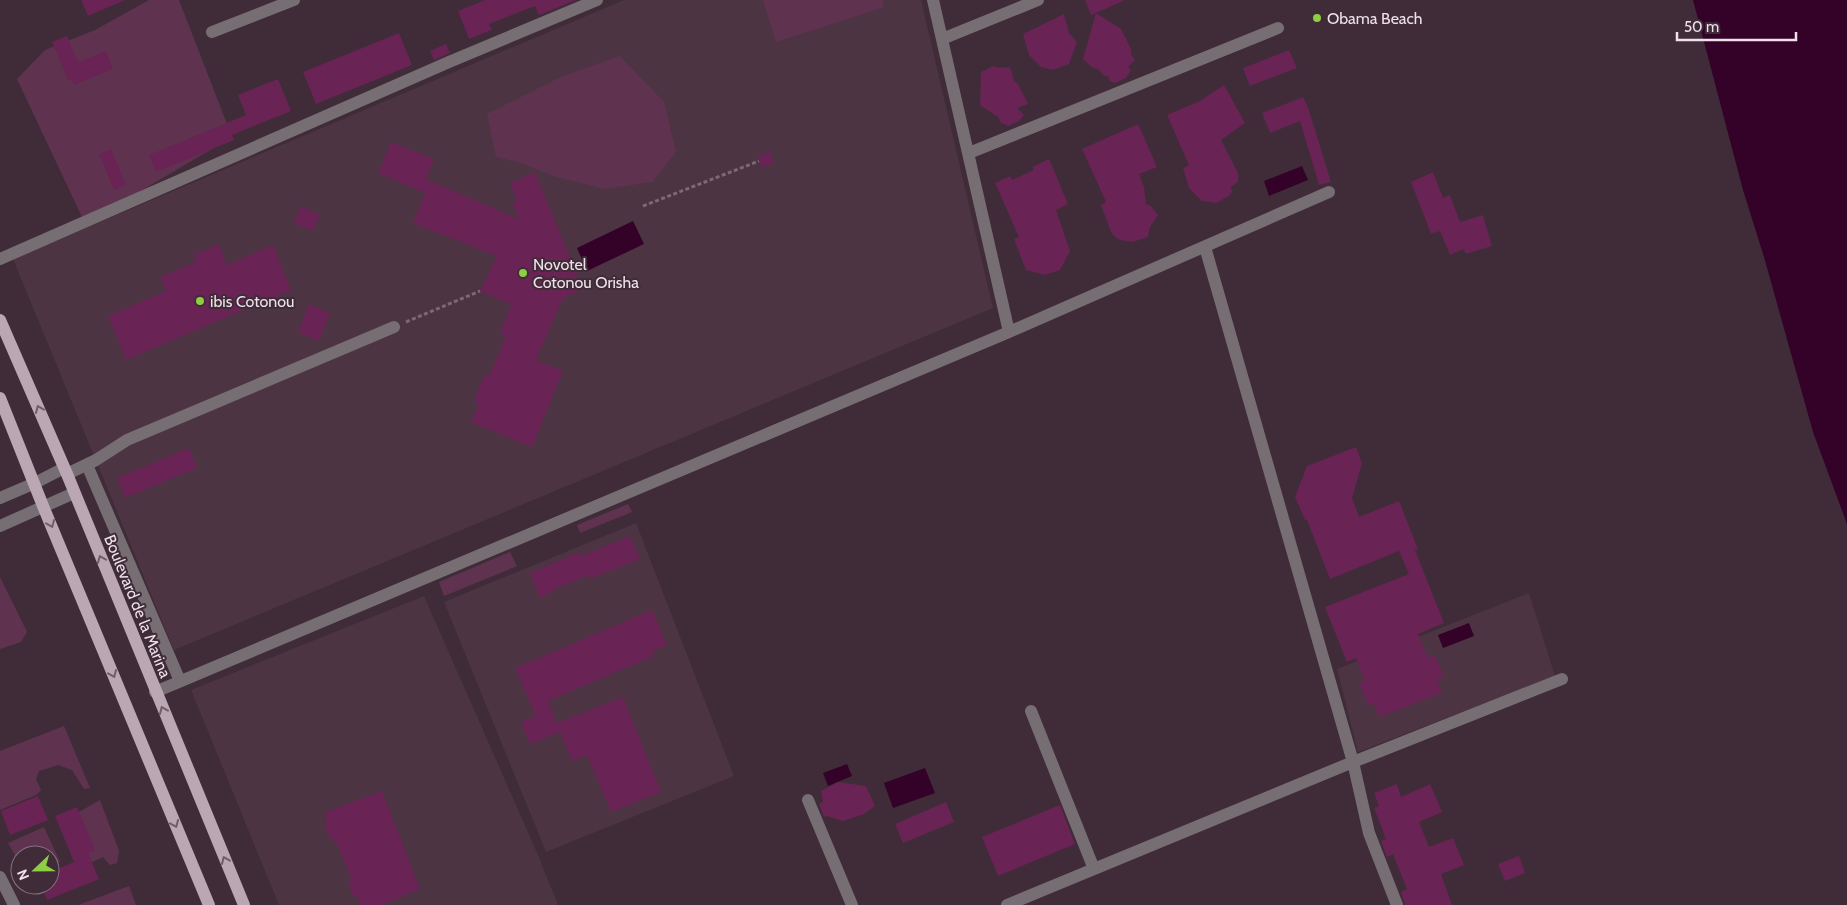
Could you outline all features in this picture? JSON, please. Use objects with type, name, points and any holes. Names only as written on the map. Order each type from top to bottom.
[{"type":"main road","name":"Boulevard de la Marina","points":[[0,320],[66,471],[244,905]]},
{"type":"main road","points":[[0,398],[209,905]]},
{"type":"street","points":[[212,32],[294,0]]},
{"type":"street","points":[[0,259],[449,62],[597,0]]},
{"type":"street","points":[[933,0],[1009,332]]},
{"type":"street","points":[[942,39],[1038,0]]},
{"type":"street","points":[[968,153],[1278,28]]},
{"type":"street","points":[[156,692],[1009,332],[1329,192]]},
{"type":"street","points":[[1205,247],[1353,762],[1369,833],[1397,905]]},
{"type":"street","points":[[0,498],[66,471],[87,465],[127,440],[394,327]]},
{"type":"street","points":[[87,465],[180,682]]},
{"type":"street","points":[[0,526],[74,493]]},
{"type":"street","points":[[1007,905],[1353,762],[1562,679]]},
{"type":"street","points":[[1031,711],[1094,869]]},
{"type":"street","points":[[808,800],[852,905]]},
{"type":"street","points":[[0,877],[14,905]]},
{"type":"path","points":[[643,206],[759,161]]},
{"type":"path","points":[[394,327],[480,291]]},
{"type":"shaded area","points":[[149,0],[179,0],[232,137],[134,195],[82,217],[17,79],[45,50],[95,30]]},
{"type":"shaded area","points":[[624,0],[921,0],[993,308],[174,650],[13,259]]},
{"type":"shaded area","points":[[763,0],[882,0],[884,7],[776,42]]},
{"type":"shaded area","points":[[1693,0],[1847,0],[1847,524],[1813,432],[1764,257],[1743,190]]},
{"type":"shaded area","points":[[620,56],[664,102],[676,152],[652,182],[605,189],[556,177],[518,162],[496,157],[487,114],[563,76]]},
{"type":"shaded area","points":[[1302,166],[1308,180],[1269,196],[1264,181]]},
{"type":"shaded area","points":[[633,221],[644,244],[587,271],[577,248]]},
{"type":"shaded area","points":[[628,504],[632,512],[580,533],[577,525]]},
{"type":"shaded area","points":[[636,523],[734,776],[546,852],[444,602]]},
{"type":"shaded area","points":[[510,552],[517,566],[444,596],[439,582]]},
{"type":"shaded area","points":[[0,577],[27,632],[21,642],[0,649]]},
{"type":"shaded area","points":[[1529,593],[1555,676],[1358,752],[1337,669]]},
{"type":"shaded area","points":[[424,596],[538,855],[558,905],[279,905],[191,690]]},
{"type":"shaded area","points":[[1469,623],[1474,636],[1443,648],[1438,635]]},
{"type":"shaded area","points":[[64,726],[90,788],[84,789],[72,770],[58,765],[39,771],[36,779],[41,790],[36,795],[0,810],[0,751]]},
{"type":"shaded area","points":[[847,764],[852,776],[828,786],[823,773]]},
{"type":"shaded area","points":[[925,768],[935,793],[893,808],[884,783]]},
{"type":"shaded area","points":[[100,800],[119,851],[117,863],[110,865],[103,857],[86,865],[77,813]]},
{"type":"shaded area","points":[[44,827],[52,845],[10,845],[10,847],[8,843]]},
{"type":"shaded area","points":[[129,886],[136,905],[78,905]]},
{"type":"building","points":[[81,0],[125,0],[88,16]]},
{"type":"building","points":[[485,0],[576,0],[539,15],[535,6],[489,24],[492,30],[469,39],[458,11]]},
{"type":"building","points":[[1085,0],[1125,0],[1091,15]]},
{"type":"building","points":[[1096,13],[1121,29],[1135,60],[1128,67],[1131,70],[1126,78],[1115,83],[1083,59]]},
{"type":"building","points":[[1064,14],[1069,33],[1077,42],[1069,64],[1053,70],[1041,67],[1029,55],[1023,34]]},
{"type":"building","points":[[399,33],[412,65],[316,104],[303,72]]},
{"type":"building","points":[[67,36],[78,62],[106,51],[113,69],[74,85],[71,79],[68,80],[52,42]]},
{"type":"building","points":[[446,44],[450,53],[434,60],[430,51]]},
{"type":"building","points":[[1289,50],[1297,68],[1250,86],[1243,68]]},
{"type":"building","points":[[993,66],[999,68],[1010,67],[1014,81],[1018,84],[1028,104],[1017,108],[1024,115],[1019,121],[1008,126],[1001,123],[998,117],[980,105],[981,72]]},
{"type":"building","points":[[278,79],[291,111],[232,135],[234,140],[156,172],[149,155],[246,115],[238,95]]},
{"type":"building","points":[[1224,85],[1245,123],[1221,140],[1238,173],[1238,182],[1231,187],[1232,192],[1229,196],[1216,203],[1202,201],[1189,188],[1183,168],[1189,165],[1167,115],[1200,101]]},
{"type":"building","points":[[1303,97],[1308,107],[1331,182],[1319,185],[1300,121],[1270,133],[1262,113]]},
{"type":"building","points":[[1138,124],[1157,167],[1139,174],[1144,187],[1146,204],[1151,206],[1158,215],[1150,227],[1148,237],[1133,242],[1120,240],[1111,232],[1101,205],[1106,202],[1082,149]]},
{"type":"building","points":[[391,142],[434,159],[426,179],[519,219],[512,203],[517,201],[510,183],[535,172],[583,289],[563,298],[536,360],[563,371],[532,447],[471,422],[479,403],[474,401],[484,375],[489,377],[506,336],[500,333],[511,304],[480,291],[497,256],[413,223],[425,193],[378,173]]},
{"type":"building","points":[[111,149],[126,185],[114,190],[99,154]]},
{"type":"building","points":[[770,151],[774,163],[762,168],[758,156]]},
{"type":"building","points":[[1049,159],[1068,204],[1056,210],[1070,251],[1060,270],[1045,275],[1026,270],[1014,239],[1019,237],[995,183],[1010,176],[1012,180],[1034,170],[1032,167]]},
{"type":"building","points":[[1433,172],[1443,198],[1450,195],[1460,222],[1483,215],[1492,246],[1466,254],[1463,249],[1450,255],[1440,231],[1431,234],[1411,182]]},
{"type":"building","points":[[301,206],[320,215],[313,231],[294,223]]},
{"type":"building","points":[[219,244],[227,265],[273,245],[291,290],[126,360],[108,316],[166,291],[160,277],[196,262],[193,255]]},
{"type":"building","points":[[309,304],[330,313],[319,341],[298,332]]},
{"type":"building","points":[[1356,447],[1362,463],[1352,498],[1359,517],[1399,501],[1418,549],[1415,550],[1444,623],[1418,634],[1428,658],[1435,655],[1444,677],[1437,680],[1442,693],[1379,717],[1373,703],[1368,705],[1359,683],[1365,681],[1356,658],[1347,662],[1325,607],[1409,574],[1399,551],[1330,579],[1307,520],[1305,520],[1295,497],[1307,466]]},
{"type":"building","points":[[189,448],[197,468],[125,498],[117,478]]},
{"type":"building","points":[[630,536],[640,559],[590,579],[589,575],[553,590],[540,598],[530,573],[579,552],[581,556]]},
{"type":"building","points":[[652,610],[667,645],[652,652],[654,656],[548,701],[557,723],[623,697],[661,792],[611,812],[587,755],[572,761],[560,732],[530,744],[521,722],[536,716],[515,668]]},
{"type":"building","points":[[838,782],[866,786],[875,806],[864,814],[843,821],[827,816],[824,817],[819,804],[823,802],[821,791]]},
{"type":"building","points":[[1397,784],[1401,797],[1430,784],[1442,812],[1419,822],[1429,847],[1453,838],[1464,865],[1441,874],[1452,905],[1405,905],[1401,892],[1407,889],[1393,854],[1387,857],[1381,841],[1386,839],[1374,808],[1379,806],[1374,793]]},
{"type":"building","points":[[382,791],[420,889],[382,905],[359,905],[358,895],[353,897],[348,882],[352,880],[337,844],[329,836],[326,829],[325,812]]},
{"type":"building","points":[[38,796],[48,820],[10,835],[1,811]]},
{"type":"building","points":[[946,802],[954,822],[903,843],[895,824]]},
{"type":"building","points":[[1060,805],[1075,844],[998,876],[982,837]]},
{"type":"building","points":[[77,807],[95,850],[88,853],[99,879],[60,895],[60,868],[74,862],[55,816]]},
{"type":"building","points":[[1519,856],[1525,873],[1505,881],[1498,864]]},
{"type":"building","points":[[45,895],[59,895],[47,900]]},
{"type":"place","name":"Obama Beach","points":[[1317,18]]},
{"type":"place","name":"Novotel Cotonou Orisha","points":[[523,273]]},
{"type":"place","name":"ibis Cotonou","points":[[200,301]]}]
